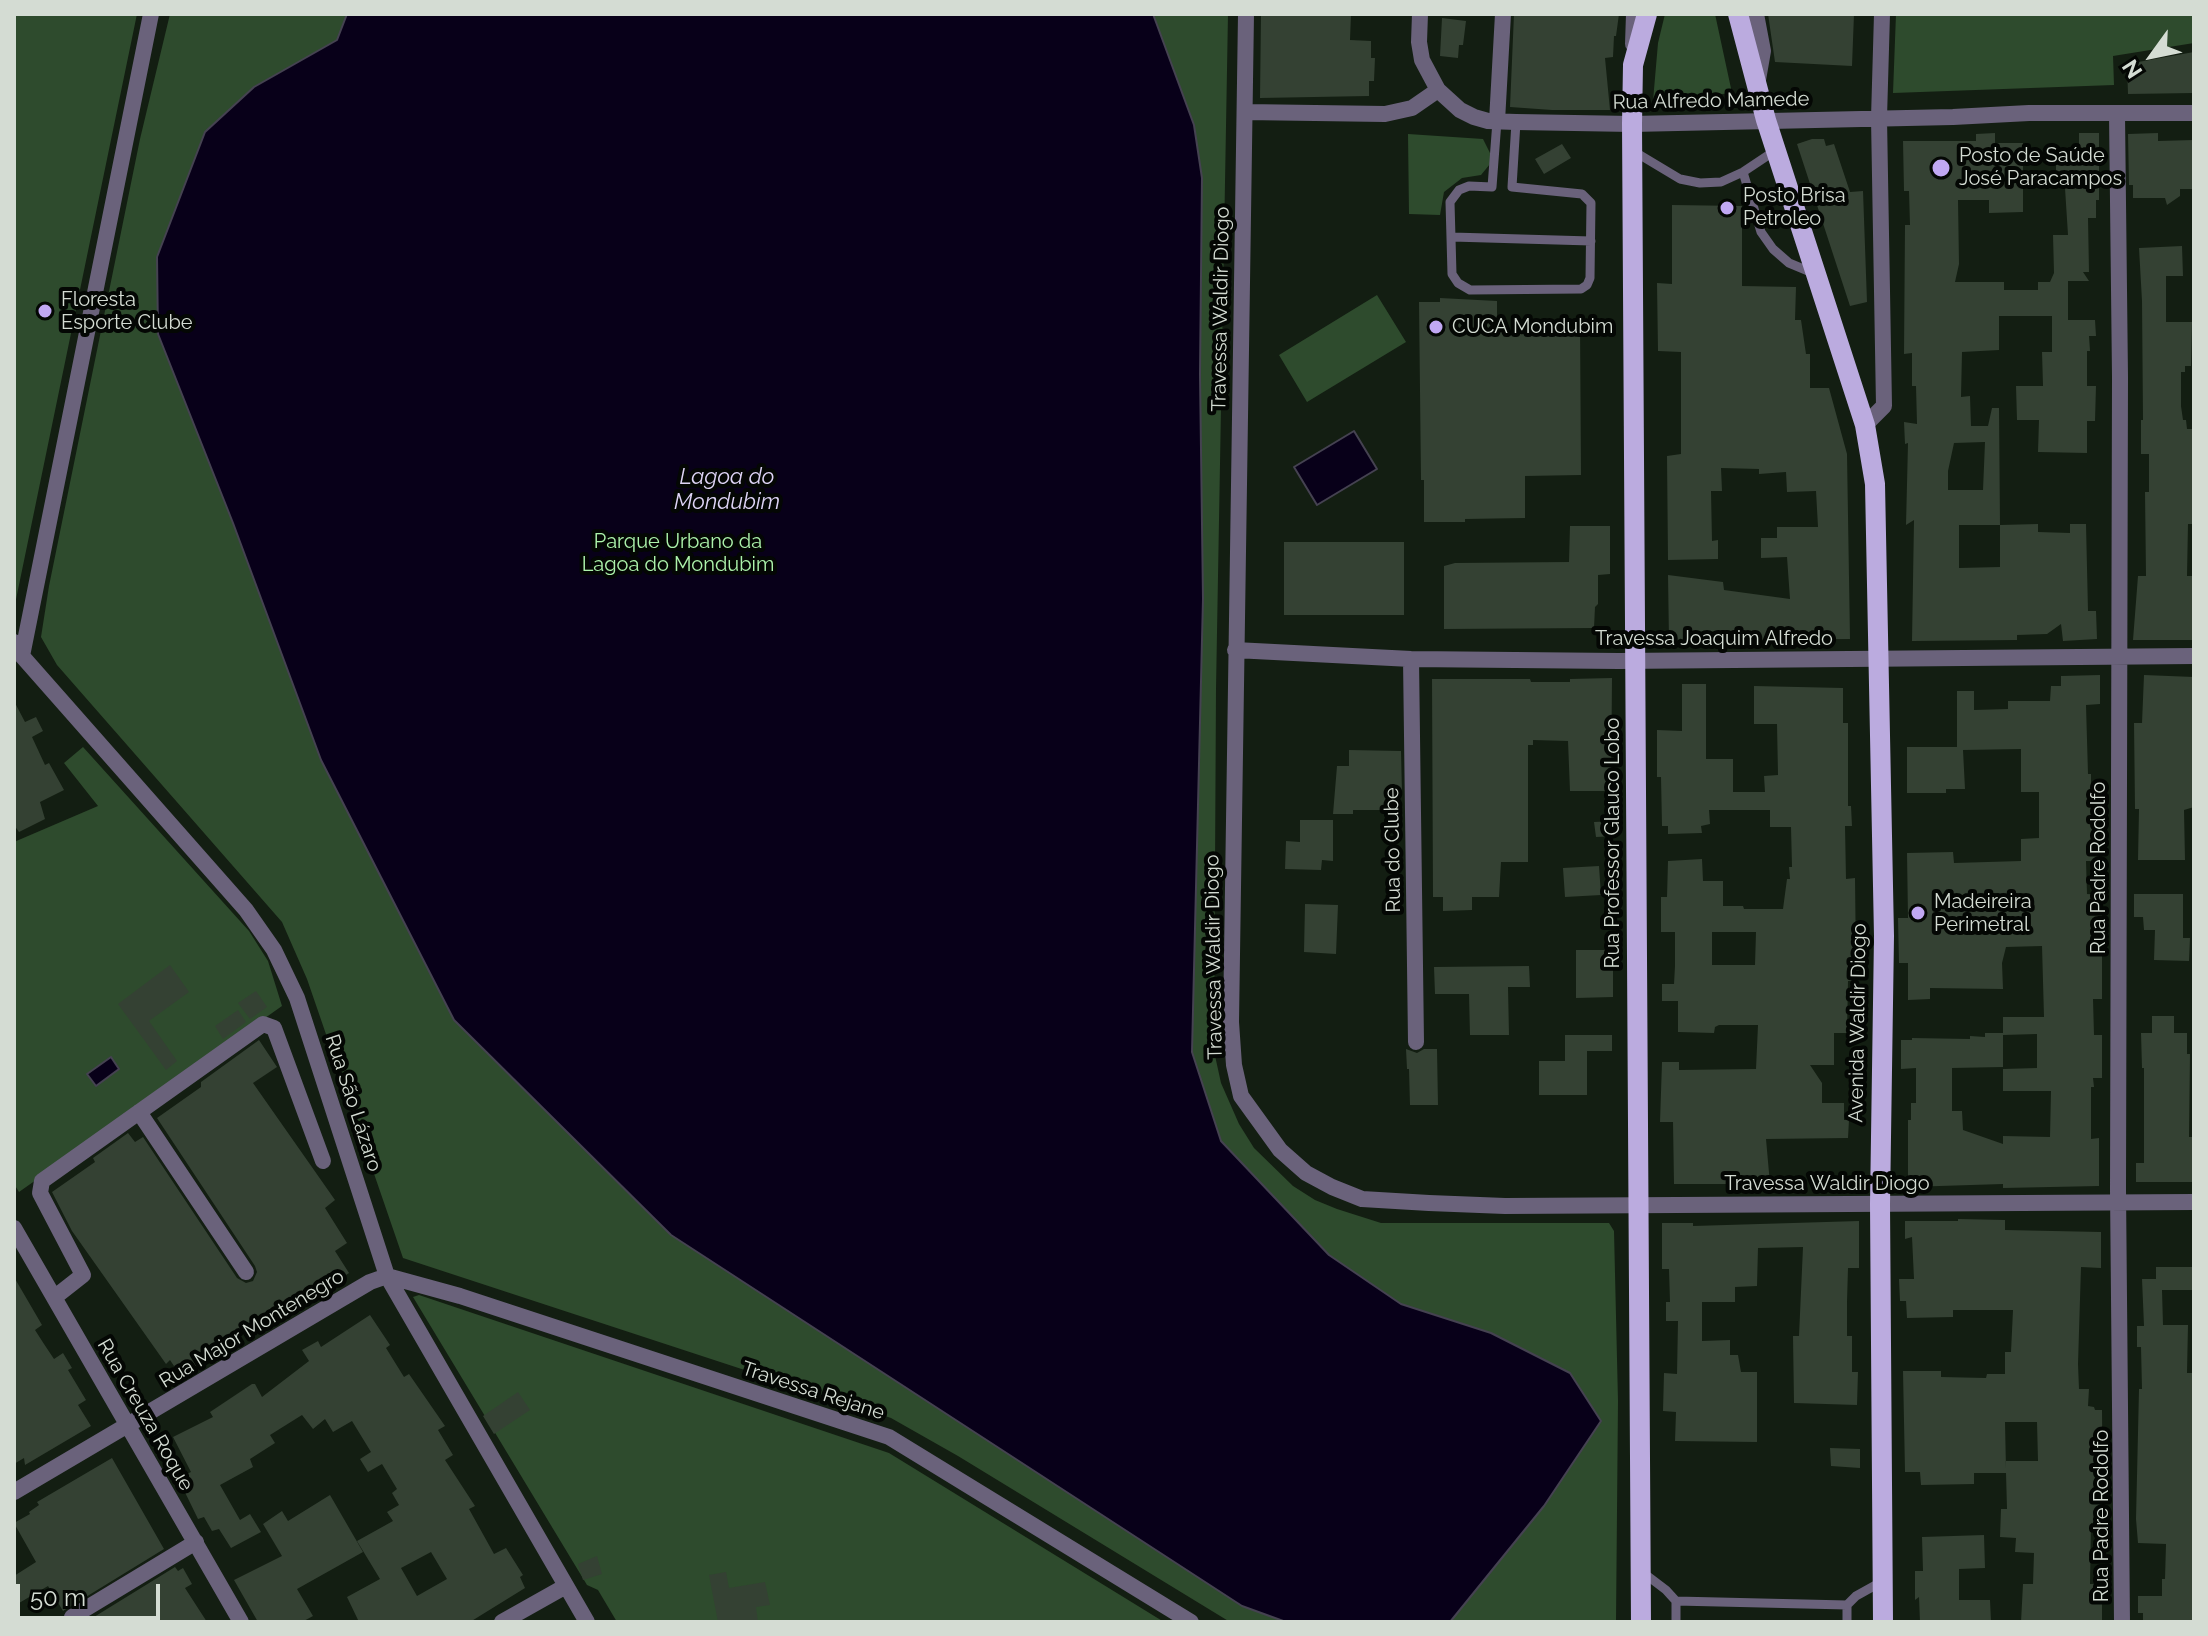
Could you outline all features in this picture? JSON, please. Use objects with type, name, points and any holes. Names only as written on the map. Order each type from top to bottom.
[{"type":"main road","name":"Rua Professor Glauco Lobo","points":[[1641,1622],[1632,124],[1633,65],[1647,14]]},
{"type":"main road","points":[[1738,14],[1766,120]]},
{"type":"main road","name":"Avenida Waldir Diogo","points":[[1766,120],[1865,425],[1875,484],[1884,936],[1880,1204],[1883,1622]]},
{"type":"street","points":[[17,653],[151,14]]},
{"type":"street","name":"Travessa Waldir Diogo","points":[[1246,14],[1231,1022],[1234,1065],[1241,1096],[1280,1150],[1306,1173],[1362,1199],[1505,1206],[2194,1202]]},
{"type":"street","points":[[1245,112],[1385,114],[1412,108],[1438,90],[1422,60],[1420,14]]},
{"type":"street","points":[[1497,121],[1503,14]]},
{"type":"street","name":"Rua Professor Glauco Lobo","points":[[1633,65],[1634,14]]},
{"type":"street","points":[[1756,14],[1763,51],[1757,85]]},
{"type":"street","points":[[1865,425],[1884,406],[1879,118],[1882,14]]},
{"type":"street","name":"Rua Alfredo Mamede","points":[[1438,90],[1460,110],[1474,117],[1516,122],[1632,124],[2029,113],[2194,113]]},
{"type":"street","name":"Rua Padre Rodolfo","points":[[2117,114],[2122,1622]]},
{"type":"street","name":"Travessa Joaquim Alfredo","points":[[1235,650],[1411,659],[2194,656]]},
{"type":"street","name":"Rua São Lázaro","points":[[17,653],[246,910],[274,950],[297,998],[387,1276],[587,1622]]},
{"type":"street","name":"Rua do Clube","points":[[1411,659],[1416,1042]]},
{"type":"street","points":[[55,1297],[83,1275],[40,1193],[39,1185],[263,1024],[271,1025],[323,1161]]},
{"type":"street","points":[[139,1112],[246,1272]]},
{"type":"street","name":"Rua Creuza Roque","points":[[14,1228],[241,1622]]},
{"type":"street","name":"Rua Major Montenegro","points":[[14,1492],[370,1282],[387,1276]]},
{"type":"street","name":"Travessa Rejane","points":[[387,1276],[460,1296],[889,1437],[1191,1622]]},
{"type":"street","points":[[72,1617],[196,1542]]},
{"type":"street","points":[[502,1622],[566,1586]]},
{"type":"lane","points":[[1497,121],[1492,187],[1469,186],[1454,195],[1450,202],[1452,274],[1458,283],[1470,290],[1581,289],[1590,278],[1591,203],[1582,194],[1512,187],[1516,122]]},
{"type":"lane","points":[[1632,150],[1680,179],[1700,183],[1721,182],[1743,172],[1776,150]]},
{"type":"lane","points":[[1743,172],[1761,232],[1773,249],[1789,263],[1816,274]]},
{"type":"lane","points":[[1452,237],[1591,241]]},
{"type":"lane","points":[[1641,1571],[1676,1601],[1847,1605]]},
{"type":"lane","points":[[1847,1622],[1847,1605],[1856,1596],[1883,1581]]},
{"type":"lane","points":[[1676,1601],[1676,1622]]},
{"type":"green space","name":"Floresta Esporte Clube","points":[[14,14],[137,14],[14,609]]},
{"type":"green space","name":"Lagoa do Mondubim","points":[[170,14],[1228,14],[1216,689],[1214,1051],[1221,1083],[1239,1124],[1254,1148],[1293,1186],[1337,1209],[1381,1223],[1609,1223],[1614,1231],[1618,1401],[1616,1622],[1230,1622],[891,1418],[403,1258],[307,979],[282,922],[57,665],[41,637],[140,139]]},
{"type":"green space","points":[[1665,14],[1715,14],[1732,93],[1653,101],[1658,43]]},
{"type":"green space","points":[[1896,14],[2194,14],[2194,43],[2113,56],[2114,85],[1893,93]]},
{"type":"green space","points":[[1408,134],[1483,139],[1491,155],[1490,164],[1481,175],[1462,178],[1444,192],[1440,215],[1409,214]]},
{"type":"green space","points":[[1377,295],[1406,342],[1307,402],[1279,355]]},
{"type":"green space","points":[[83,747],[249,931],[268,961],[282,1006],[19,1192],[14,1184],[14,842],[98,806],[64,763]]},
{"type":"green space","points":[[419,1295],[889,1453],[1164,1622],[617,1622],[598,1590],[587,1585],[413,1297]]},
{"type":"water","name":"Lagoa do Mondubim","points":[[347,14],[1153,14],[1194,125],[1202,178],[1200,374],[1203,599],[1192,1052],[1221,1141],[1329,1255],[1401,1304],[1491,1333],[1570,1373],[1601,1421],[1544,1506],[1450,1622],[1286,1622],[1242,1606],[671,1235],[454,1020],[321,760],[233,523],[158,334],[157,257],[205,132],[254,87],[337,40]]},
{"type":"water","points":[[1354,431],[1377,469],[1317,505],[1294,467]]},
{"type":"water","points":[[111,1057],[119,1069],[96,1086],[87,1074]]},
{"type":"building","points":[[1261,14],[1351,14],[1350,40],[1371,41],[1371,58],[1375,58],[1374,81],[1369,81],[1369,96],[1260,98]]},
{"type":"building","points":[[1514,14],[1619,14],[1613,57],[1605,58],[1610,110],[1510,107]]},
{"type":"building","points":[[1768,14],[1854,14],[1852,66],[1775,62]]},
{"type":"building","points":[[1442,18],[1466,21],[1458,58],[1440,56]]},
{"type":"building","points":[[2194,52],[2194,93],[2128,94],[2127,64]]},
{"type":"building","points":[[1995,133],[1995,143],[2023,143],[2023,212],[1989,213],[1989,200],[1958,200],[1959,264],[1955,282],[2004,282],[2004,290],[2038,290],[2038,282],[2050,282],[2054,273],[2053,235],[2068,235],[2065,188],[2056,188],[2056,154],[2079,154],[2079,133],[2099,133],[2099,200],[2096,200],[2096,218],[2088,218],[2089,272],[2083,272],[2089,281],[2068,281],[2068,320],[2095,320],[2096,336],[2089,336],[2090,351],[2087,351],[2087,386],[2096,386],[2095,421],[2087,421],[2087,453],[2038,452],[2039,420],[2017,420],[2016,386],[2043,386],[2042,352],[2052,352],[2052,316],[1999,316],[1999,350],[1962,352],[1961,397],[1970,396],[1971,426],[1988,426],[1992,408],[1999,408],[2000,525],[2038,524],[2038,532],[2070,533],[2070,524],[2086,524],[2088,611],[2096,611],[2097,639],[2063,641],[2061,624],[2047,634],[2017,635],[2017,640],[1912,641],[1914,520],[1906,525],[1908,443],[1905,444],[1904,422],[1917,424],[1912,353],[1904,354],[1905,225],[1910,225],[1909,191],[1904,191],[1903,141],[1976,141],[1976,134]],"holes":[[[1985,442],[1983,490],[1948,490],[1948,471],[1954,443]],[[1959,525],[2000,525],[2000,567],[1959,568]]]},
{"type":"building","points":[[2158,133],[2158,141],[2194,140],[2194,189],[2180,189],[2180,196],[2167,205],[2165,198],[2133,198],[2133,185],[2129,185],[2128,134]]},
{"type":"building","points":[[1824,139],[1826,146],[1834,144],[1850,192],[1863,191],[1867,302],[1850,306],[1797,144]]},
{"type":"building","points":[[1562,144],[1571,158],[1544,174],[1535,159]]},
{"type":"building","points":[[1672,205],[1742,206],[1742,286],[1796,287],[1795,320],[1801,320],[1806,354],[1810,354],[1810,388],[1829,388],[1847,454],[1850,639],[1740,640],[1727,638],[1727,631],[1685,632],[1685,640],[1669,641],[1668,575],[1723,582],[1724,590],[1790,599],[1787,557],[1761,558],[1761,538],[1777,538],[1777,527],[1818,527],[1816,491],[1787,492],[1786,472],[1759,474],[1759,469],[1721,468],[1722,491],[1711,491],[1712,541],[1718,540],[1718,559],[1668,560],[1667,456],[1681,454],[1681,352],[1658,351],[1657,283],[1672,284]]},
{"type":"building","points":[[2182,246],[2183,276],[2166,276],[2166,322],[2192,322],[2191,366],[2185,366],[2185,372],[2181,372],[2181,406],[2187,429],[2192,429],[2194,524],[2188,524],[2187,576],[2194,576],[2194,640],[2133,640],[2138,576],[2146,576],[2145,492],[2149,492],[2149,454],[2141,454],[2142,301],[2139,248]]},
{"type":"building","points":[[1440,298],[1497,301],[1497,332],[1530,332],[1529,321],[1580,320],[1581,475],[1525,476],[1525,518],[1424,522],[1419,302],[1440,302]]},
{"type":"building","points":[[1570,526],[1610,526],[1610,574],[1598,575],[1594,628],[1444,629],[1444,566],[1455,563],[1569,562]]},
{"type":"building","points":[[1284,542],[1404,542],[1404,615],[1284,615]]},
{"type":"building","points":[[2100,675],[2100,704],[2086,705],[2088,774],[2091,774],[2091,792],[2098,792],[2098,826],[2101,826],[2101,861],[2086,861],[2087,894],[2102,895],[2102,999],[2093,999],[2094,1035],[2102,1035],[2102,1078],[2093,1078],[2094,1087],[2091,1087],[2091,1139],[2099,1138],[2099,1186],[2003,1188],[2003,1184],[1908,1187],[1908,1120],[1911,1120],[1911,1103],[1916,1103],[1916,1068],[1901,1069],[1901,1040],[1970,1039],[1970,1036],[1985,1037],[1985,1033],[2003,1033],[2003,1017],[2044,1017],[2042,946],[2006,947],[2002,963],[2003,989],[1930,988],[1930,999],[1908,1000],[1908,963],[1899,963],[1898,918],[1908,918],[1907,853],[1953,852],[1954,863],[2021,861],[2021,839],[2039,838],[2039,792],[2021,792],[2021,749],[1963,750],[1965,789],[1946,789],[1946,793],[1907,793],[1907,747],[1957,747],[1957,691],[1974,691],[1974,710],[2008,709],[2008,701],[2050,701],[2051,686],[2061,686],[2061,676]],"holes":[[[2037,1034],[2037,1068],[2003,1069],[2003,1091],[2051,1091],[2050,1137],[2003,1136],[2003,1144],[1963,1130],[1962,1111],[1952,1111],[1952,1068],[2003,1067],[2003,1035]]]},
{"type":"building","points":[[2144,675],[2194,677],[2194,807],[2184,810],[2185,860],[2138,860],[2139,809],[2135,809],[2134,723],[2142,723]]},
{"type":"building","points":[[1612,678],[1611,791],[1570,791],[1568,741],[1533,740],[1533,745],[1528,745],[1528,862],[1501,862],[1499,897],[1472,897],[1472,910],[1443,911],[1443,897],[1433,897],[1432,679],[1570,682],[1570,679]]},
{"type":"building","points":[[1682,684],[1706,684],[1706,759],[1733,759],[1733,792],[1765,792],[1764,776],[1778,775],[1777,724],[1754,724],[1754,686],[1843,688],[1843,723],[1848,723],[1848,806],[1851,806],[1852,826],[1845,826],[1846,879],[1855,878],[1856,964],[1853,964],[1854,981],[1848,981],[1847,1033],[1834,1033],[1834,1065],[1810,1065],[1822,1083],[1822,1103],[1844,1103],[1844,1120],[1849,1120],[1848,1138],[1766,1139],[1770,1184],[1674,1184],[1673,1122],[1660,1122],[1662,1062],[1679,1062],[1679,1070],[1756,1069],[1758,1025],[1719,1025],[1714,1033],[1678,1032],[1678,1001],[1662,1001],[1662,984],[1674,984],[1675,966],[1675,932],[1661,932],[1661,897],[1667,897],[1668,861],[1702,859],[1703,881],[1723,881],[1723,906],[1743,906],[1744,909],[1783,909],[1787,879],[1790,879],[1789,867],[1792,867],[1791,827],[1770,827],[1770,810],[1709,810],[1710,824],[1701,826],[1702,833],[1668,834],[1668,826],[1662,826],[1661,777],[1657,777],[1657,730],[1682,731]],"holes":[[[1712,932],[1756,932],[1755,965],[1712,965]]]},
{"type":"building","points":[[14,701],[25,722],[36,717],[43,731],[32,737],[45,765],[49,763],[64,790],[40,802],[45,819],[19,832],[14,825]]},
{"type":"building","points":[[1349,750],[1401,751],[1402,793],[1389,792],[1389,810],[1353,810],[1353,814],[1333,814],[1337,766],[1349,766]]},
{"type":"building","points":[[1300,820],[1333,820],[1333,861],[1322,860],[1321,870],[1285,869],[1286,841],[1300,842]]},
{"type":"building","points":[[1616,821],[1616,836],[1596,837],[1594,822]]},
{"type":"building","points":[[1599,866],[1601,895],[1565,897],[1563,868]]},
{"type":"building","points":[[2134,894],[2183,894],[2183,938],[2190,938],[2189,961],[2154,960],[2155,930],[2144,930],[2143,917],[2134,917]]},
{"type":"building","points":[[1305,904],[1338,905],[1336,954],[1304,952]]},
{"type":"building","points":[[1576,950],[1613,950],[1613,997],[1576,998]]},
{"type":"building","points":[[170,965],[189,992],[149,1021],[177,1061],[166,1070],[118,1004]]},
{"type":"building","points":[[1529,966],[1530,987],[1508,987],[1509,1035],[1470,1035],[1469,994],[1435,994],[1434,967]]},
{"type":"building","points":[[256,991],[267,1007],[250,1019],[238,1003]]},
{"type":"building","points":[[238,1010],[246,1022],[223,1039],[215,1026]]},
{"type":"building","points":[[2152,1016],[2174,1016],[2174,1033],[2187,1033],[2187,1054],[2190,1054],[2189,1137],[2194,1137],[2194,1182],[2136,1182],[2136,1163],[2144,1163],[2141,1033],[2152,1033]]},
{"type":"building","points":[[1565,1035],[1612,1035],[1612,1051],[1587,1051],[1587,1095],[1539,1095],[1539,1061],[1565,1061]]},
{"type":"building","points":[[259,1040],[277,1067],[253,1083],[335,1200],[325,1208],[347,1243],[335,1251],[349,1273],[250,1339],[244,1330],[209,1354],[211,1357],[180,1375],[170,1360],[166,1364],[72,1231],[52,1192],[95,1162],[93,1158],[128,1133],[135,1142],[143,1137],[237,1278],[246,1283],[253,1281],[257,1272],[255,1266],[157,1118]]},
{"type":"building","points":[[1406,1049],[1417,1053],[1424,1049],[1437,1049],[1438,1105],[1410,1105]]},
{"type":"building","points":[[2005,1220],[2005,1230],[2101,1232],[2101,1268],[2081,1267],[2078,1364],[2079,1389],[2089,1389],[2088,1406],[2102,1410],[2103,1523],[2091,1523],[2090,1584],[2097,1584],[2097,1600],[2102,1600],[2102,1622],[2021,1622],[2023,1584],[2033,1584],[2034,1553],[2015,1552],[2016,1538],[2000,1537],[2001,1509],[2007,1509],[2006,1473],[1974,1473],[1974,1484],[1921,1485],[1920,1472],[1905,1472],[1903,1371],[1941,1371],[1941,1377],[1986,1378],[1987,1374],[2005,1374],[2005,1352],[2011,1352],[2013,1310],[1953,1310],[1953,1317],[1907,1318],[1906,1301],[1900,1301],[1899,1279],[1914,1279],[1912,1237],[1905,1239],[1905,1221]],"holes":[[[2005,1422],[2037,1422],[2038,1461],[2006,1461],[2006,1469]]]},
{"type":"building","points":[[1859,1221],[1859,1268],[1848,1268],[1847,1302],[1847,1336],[1852,1336],[1852,1372],[1858,1372],[1857,1405],[1794,1403],[1793,1336],[1799,1336],[1803,1247],[1758,1248],[1757,1286],[1735,1287],[1735,1302],[1702,1302],[1702,1341],[1730,1340],[1730,1355],[1738,1355],[1741,1372],[1757,1372],[1757,1442],[1675,1441],[1676,1412],[1663,1411],[1664,1373],[1677,1374],[1678,1321],[1666,1321],[1666,1302],[1670,1302],[1669,1269],[1662,1269],[1662,1223],[1693,1223],[1693,1226]]},
{"type":"building","points":[[2156,1267],[2194,1267],[2194,1290],[2162,1290],[2163,1325],[2188,1325],[2187,1373],[2194,1373],[2194,1622],[2143,1622],[2143,1613],[2138,1613],[2138,1596],[2162,1596],[2162,1579],[2165,1579],[2166,1544],[2138,1543],[2136,1519],[2139,1389],[2142,1389],[2137,1326],[2144,1326],[2142,1279],[2156,1279]]},
{"type":"building","points":[[14,1277],[42,1325],[35,1330],[54,1359],[63,1353],[72,1368],[68,1370],[86,1400],[78,1405],[91,1426],[25,1465],[24,1458],[14,1464]]},
{"type":"building","points":[[370,1315],[390,1345],[386,1348],[404,1377],[409,1374],[445,1426],[438,1430],[453,1455],[445,1460],[475,1506],[469,1509],[494,1554],[506,1548],[523,1575],[520,1577],[525,1588],[470,1622],[359,1622],[347,1597],[380,1579],[357,1541],[393,1521],[387,1512],[399,1505],[392,1493],[397,1489],[382,1464],[368,1472],[360,1459],[371,1452],[352,1421],[333,1432],[325,1419],[313,1429],[302,1415],[270,1435],[275,1443],[250,1459],[253,1467],[220,1485],[240,1520],[250,1514],[261,1532],[231,1548],[219,1529],[212,1531],[204,1517],[198,1519],[178,1478],[191,1472],[173,1437],[213,1417],[210,1412],[252,1384],[262,1397],[309,1361],[302,1350],[318,1341],[321,1347]],"holes":[[[431,1552],[447,1579],[417,1596],[401,1568]]]},
{"type":"building","points":[[518,1392],[530,1410],[494,1434],[483,1416]]},
{"type":"building","points":[[1830,1448],[1860,1449],[1860,1468],[1831,1466]]},
{"type":"building","points":[[112,1458],[164,1549],[63,1611],[48,1586],[14,1606],[14,1576],[36,1562],[14,1523],[30,1514],[39,1505],[37,1502]]},
{"type":"building","points":[[330,1495],[363,1552],[297,1589],[313,1616],[302,1622],[258,1622],[234,1580],[282,1556],[263,1524],[282,1511],[288,1521]]},
{"type":"building","points":[[1984,1535],[1985,1568],[1959,1569],[1959,1600],[1990,1600],[1991,1622],[1920,1622],[1919,1597],[1915,1600],[1915,1571],[1923,1571],[1922,1537]]},
{"type":"building","points":[[597,1556],[602,1574],[583,1580],[578,1564]]},
{"type":"building","points":[[175,1567],[178,1571],[183,1568],[192,1584],[185,1588],[207,1622],[97,1622],[94,1617]]},
{"type":"building","points":[[726,1572],[729,1588],[765,1582],[770,1605],[756,1607],[758,1622],[718,1622],[709,1575]]},
{"type":"place","name":"Posto de Saúde José Paracampos","points":[[1941,168]]},
{"type":"place","name":"Posto Brisa Petroleo","points":[[1727,208]]},
{"type":"place","name":"Floresta Esporte Clube","points":[[45,311]]},
{"type":"place","name":"CUCA Mondubim","points":[[1436,327]]},
{"type":"place","name":"Madeireira Perimetral","points":[[1918,913]]},
{"type":"park label","name":"Parque Urbano da Lagoa do Mondubim","points":[[678,554]]}]
